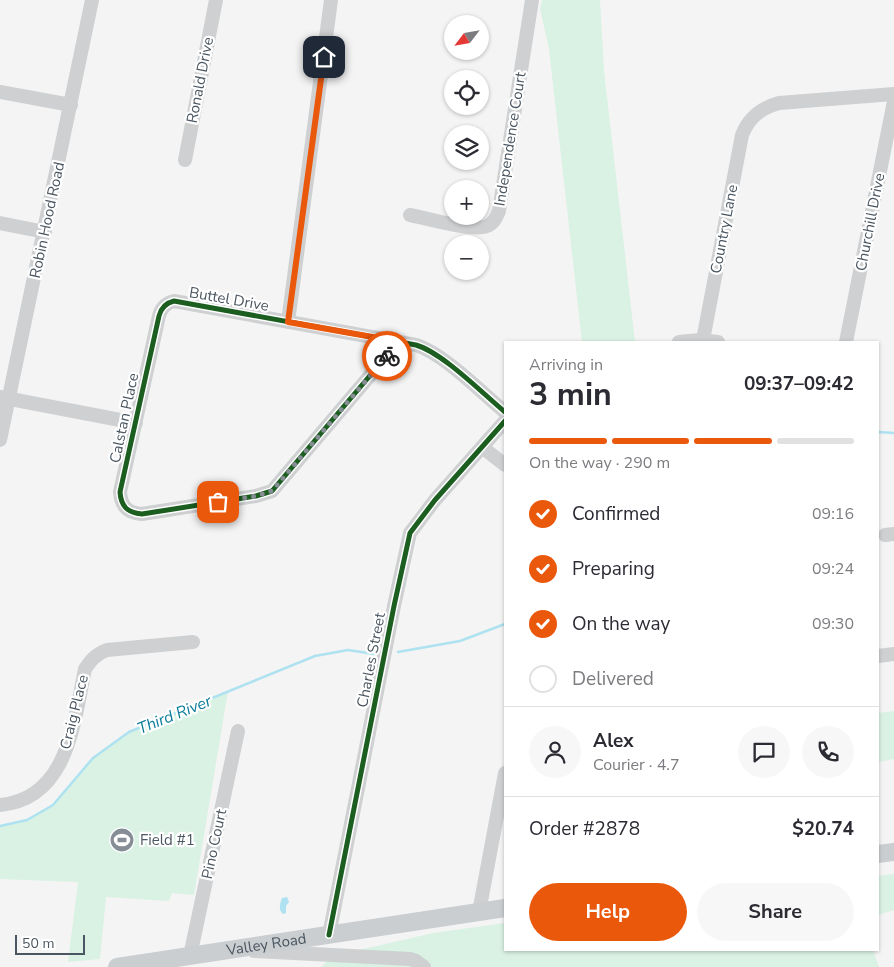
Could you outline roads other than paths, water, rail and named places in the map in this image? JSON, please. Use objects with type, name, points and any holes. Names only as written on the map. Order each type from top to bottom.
[{"type":"main road","points":[[879,854],[894,852]]},
{"type":"main road","name":"Valley Road","points":[[117,967],[504,908]]},
{"type":"street","name":"Robin Hood Road","points":[[0,440],[4,398],[45,232],[92,0]]},
{"type":"street","name":"Ronald Drive","points":[[185,160],[216,0]]},
{"type":"street","points":[[288,322],[332,0]]},
{"type":"street","name":"Independence Court","points":[[410,214],[471,228],[487,226],[496,218],[499,211],[532,0]]},
{"type":"street","points":[[0,92],[71,105]]},
{"type":"street","name":"Country Lane","points":[[703,340],[742,135],[750,120],[762,108],[778,103],[894,94]]},
{"type":"street","name":"Churchill Drive","points":[[846,341],[894,101]]},
{"type":"street","points":[[0,223],[45,232]]},
{"type":"street","name":"Buttel Drive","points":[[156,326],[162,308],[174,301],[424,347],[504,411]]},
{"type":"street","name":"Calstan Place","points":[[156,326],[120,492],[121,502],[126,510],[134,514],[256,496],[272,491],[390,352],[401,342]]},
{"type":"street","points":[[691,341],[710,341]]},
{"type":"street","points":[[4,398],[136,423]]},
{"type":"street","name":"Charles Street","points":[[329,935],[410,533],[435,500],[504,422]]},
{"type":"street","points":[[482,447],[504,464]]},
{"type":"street","name":"Craig Place","points":[[0,806],[11,804],[34,794],[55,773],[71,734],[84,669],[98,654],[107,650],[193,642]]},
{"type":"street","points":[[879,656],[894,654]]},
{"type":"street","name":"Pino Court","points":[[190,956],[238,731]]},
{"type":"street","points":[[479,912],[504,778]]},
{"type":"street","points":[[234,950],[410,959],[424,967]]},
{"type":"water","points":[[287,897],[289,902],[286,906],[286,913],[283,914],[280,908],[281,902],[282,898]]},
{"type":"waterway","name":"Third River","points":[[879,432],[894,433]]},
{"type":"waterway","name":"Third River","points":[[398,652],[460,641],[504,624]]},
{"type":"waterway","name":"Third River","points":[[0,826],[27,820],[53,805],[93,758],[129,732],[315,656],[348,650],[374,654]]},
{"type":"place","name":"Field #1","points":[[122,840]]}]
